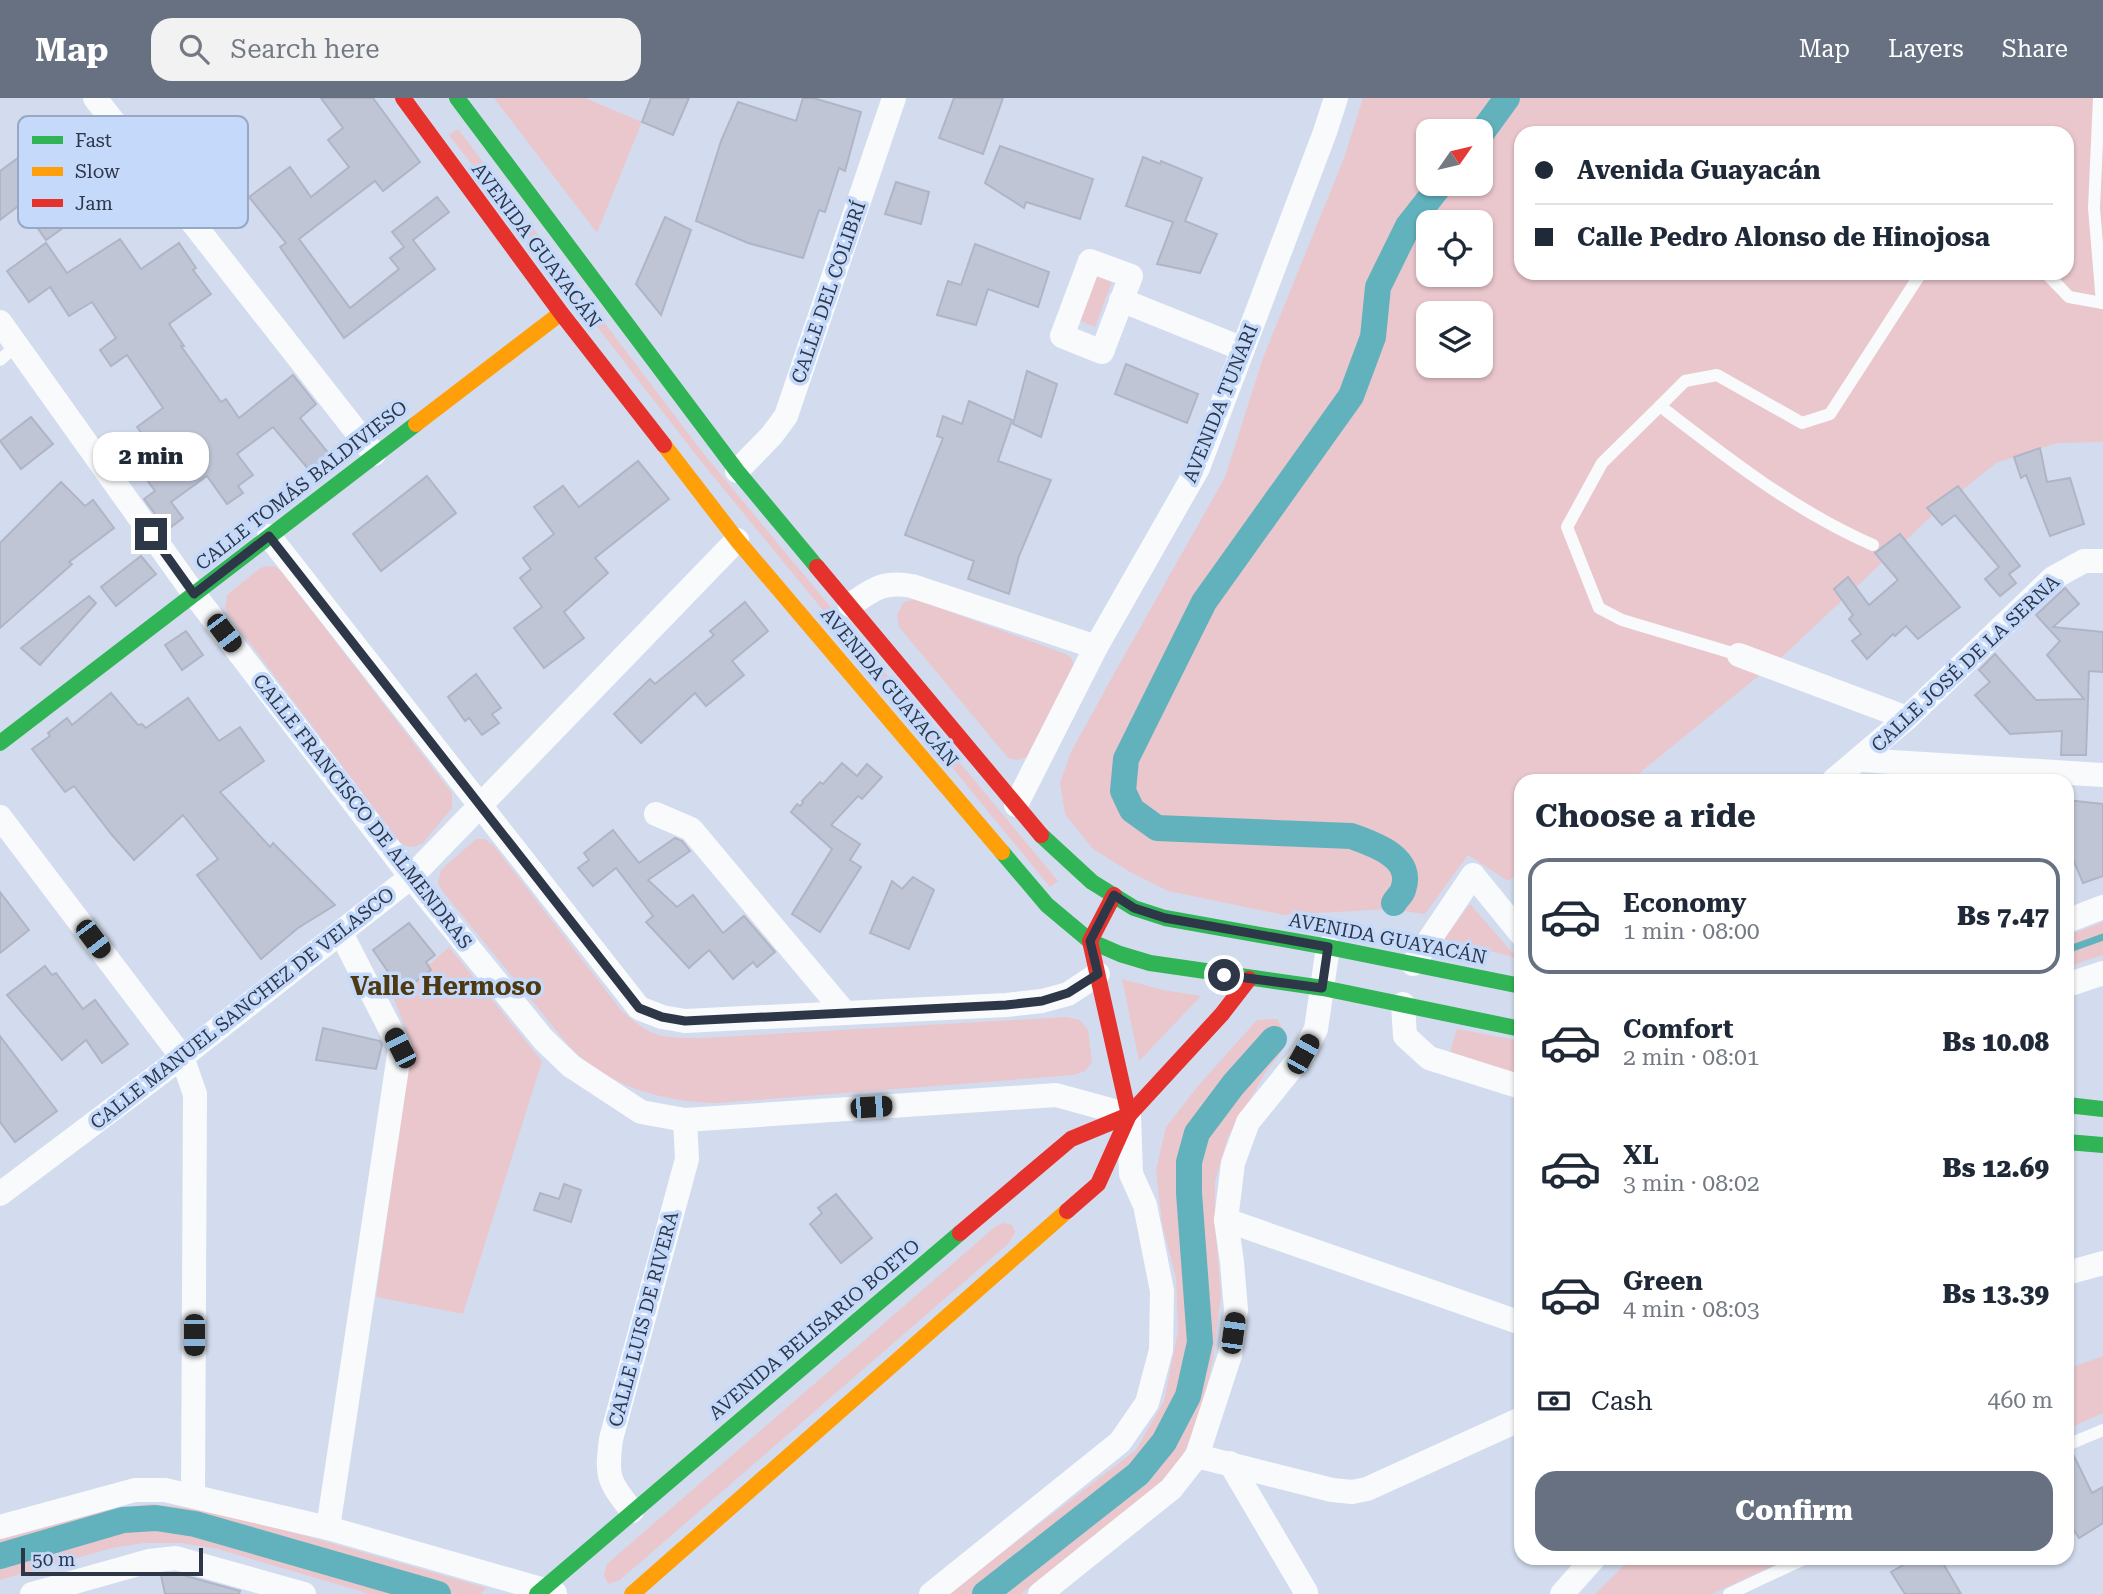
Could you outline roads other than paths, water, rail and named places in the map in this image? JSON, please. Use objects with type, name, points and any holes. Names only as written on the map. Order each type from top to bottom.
[{"type":"main road","name":"AVENIDA GUAYACÁN","points":[[403,98],[561,313],[737,540],[1047,905],[1090,941],[1150,963],[1322,988],[1514,1028]]},
{"type":"main road","name":"AVENIDA GUAYACÁN","points":[[457,98],[737,471],[1016,805],[1055,850],[1092,882],[1134,908],[1165,918],[1514,985]]},
{"type":"main road","name":"CALLE TOMÁS BALDIVIESO","points":[[0,743],[561,313]]},
{"type":"main road","points":[[1114,895],[1090,941],[1129,1115]]},
{"type":"main road","name":"AVENIDA BELISARIO BOETO","points":[[632,1594],[1098,1184],[1129,1115],[1222,1014],[1249,979]]},
{"type":"main road","points":[[2074,1106],[2103,1109]]},
{"type":"main road","name":"AVENIDA BELISARIO BOETO","points":[[547,1592],[632,1511],[1071,1139],[1129,1115]]},
{"type":"main road","points":[[2074,1143],[2103,1145]]},
{"type":"street","points":[[95,98],[109,116]]},
{"type":"street","name":"CALLE DEL COLIBRÍ","points":[[737,471],[772,435],[786,416],[894,98]]},
{"type":"street","name":"AVENIDA TUNARI","points":[[1016,805],[1096,647],[1198,468],[1336,98]]},
{"type":"street","points":[[197,228],[374,454]]},
{"type":"street","points":[[1121,300],[1243,349]]},
{"type":"street","name":"CALLE FRANCISCO DE ALMENDRAS","points":[[0,322],[8,353],[411,877],[543,1039],[571,1066],[641,1112],[685,1120],[1056,1095],[1129,1115]]},
{"type":"street","points":[[269,536],[639,1008],[662,1017],[685,1021],[1006,1005],[1042,1001],[1068,993],[1098,974]]},
{"type":"street","name":"CALLE MANUEL SANCHEZ DE VELASCO","points":[[0,1194],[182,1057],[411,877],[737,540]]},
{"type":"street","name":"CALLE JOSÉ DE LA SERNA","points":[[1842,774],[1907,718],[2053,578],[2084,561],[2103,561]]},
{"type":"street","points":[[850,606],[874,589],[894,583],[912,586],[1096,647]]},
{"type":"street","points":[[1739,655],[1907,718]]},
{"type":"street","points":[[1860,760],[2103,775]]},
{"type":"street","points":[[656,814],[691,829],[845,1013]]},
{"type":"street","points":[[0,817],[182,1057],[194,1094],[193,1495]]},
{"type":"street","points":[[1413,964],[1474,875],[1514,925]]},
{"type":"street","points":[[2074,918],[2103,907]]},
{"type":"street","points":[[328,1528],[400,1048],[341,933]]},
{"type":"street","points":[[1040,1594],[1171,1489],[1197,1456],[1230,1355],[1236,1310],[1226,1220],[1233,1163],[1248,1122],[1303,1054],[1316,1029],[1328,947]]},
{"type":"street","points":[[2074,983],[2103,973]]},
{"type":"street","points":[[1403,1004],[1405,1036],[1429,1058],[1514,1085]]},
{"type":"street","points":[[931,1594],[1120,1442],[1147,1403],[1161,1350],[1162,1291],[1145,1205],[1130,1174],[1129,1115]]},
{"type":"street","name":"CALLE LUIS DE RIVERA","points":[[632,1511],[612,1485],[607,1471],[611,1439],[687,1159],[685,1120]]},
{"type":"street","points":[[1226,1220],[1514,1321]]},
{"type":"street","points":[[2074,1271],[2103,1263]]},
{"type":"street","points":[[1197,1456],[1332,1490],[1352,1492],[1367,1489],[1514,1422]]},
{"type":"street","points":[[1230,1463],[1306,1591]]},
{"type":"street","points":[[0,1527],[135,1490],[165,1490],[328,1528],[547,1592]]},
{"type":"street","points":[[43,1593],[149,1561],[176,1558],[304,1594]]},
{"type":"street","points":[[1562,1593],[1588,1565]]},
{"type":"lane","points":[[2053,280],[2069,297],[2103,303],[2094,208],[2099,98]]},
{"type":"lane","points":[[1739,655],[1622,620],[1599,608],[1567,527],[1602,463],[1685,382],[1717,375],[1802,423],[1830,414],[1916,280]]},
{"type":"lane","points":[[1660,406],[1737,465],[1834,528],[1873,545]]},
{"type":"lane","points":[[2074,1442],[2103,1430]]},
{"type":"lane","points":[[1729,1594],[1791,1565]]},
{"type":"waterway","points":[[1492,119],[1507,98]]},
{"type":"waterway","points":[[1394,903],[1403,890],[1403,869],[1390,854],[1370,843],[1351,836],[1157,828],[1132,810],[1123,791],[1126,759],[1204,602],[1351,396],[1373,337],[1378,287],[1408,226],[1432,196]]},
{"type":"waterway","points":[[2074,947],[2103,937]]},
{"type":"waterway","points":[[985,1594],[1138,1474],[1164,1442],[1188,1396],[1200,1342],[1189,1162],[1197,1133],[1233,1085],[1274,1039]]},
{"type":"waterway","points":[[0,1556],[123,1520],[156,1518],[195,1524],[438,1594]]},
{"type":"district","name":"Valle Hermoso","points":[[446,986]]}]
